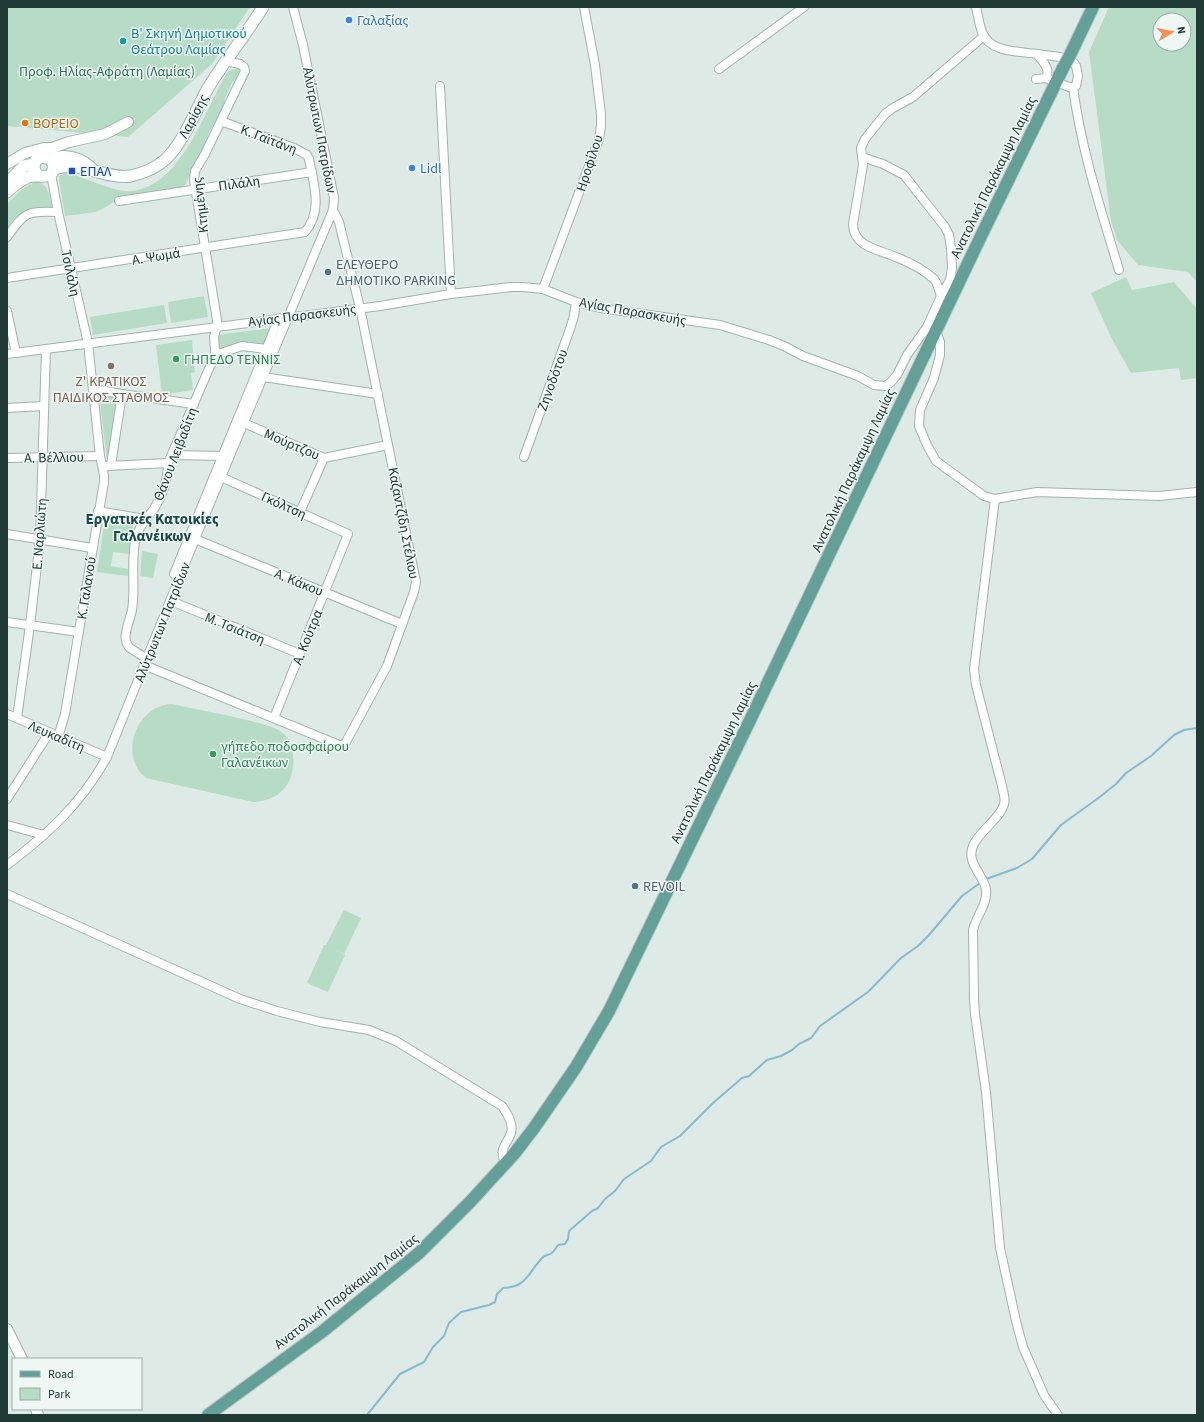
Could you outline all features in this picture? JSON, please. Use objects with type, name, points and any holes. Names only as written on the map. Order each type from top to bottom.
[{"type":"main road","name":"Λαρίσης","points":[[7,192],[29,177],[44,163],[57,156],[74,158],[87,163],[93,170],[113,176],[127,176],[148,171],[161,163],[177,145],[225,61],[263,7]]},
{"type":"main road","name":"Ανατολική Παράκαμψη Λαμίας","points":[[208,1415],[323,1331],[400,1270],[439,1234],[506,1164],[558,1094],[598,1032],[752,716],[936,331],[943,300],[1051,80],[1066,62],[1093,7]]},
{"type":"main road","name":"Λαρίσης","points":[[7,183],[24,166],[44,163]]},
{"type":"street","name":"Αλύτρωτων Πατρίδων","points":[[7,865],[44,835],[75,805],[96,777],[107,757],[195,539],[333,210],[333,191],[303,45],[293,7]]},
{"type":"street","name":"Ηροφίλου","points":[[543,289],[590,166],[599,139],[601,126],[595,64],[584,7]]},
{"type":"street","points":[[719,68],[804,7]]},
{"type":"street","points":[[976,7],[984,36],[996,47],[1060,57],[1074,63],[1077,70],[1078,80],[1076,86],[1073,87]]},
{"type":"street","points":[[943,300],[938,287],[932,278],[902,259],[866,246],[855,234],[853,224],[863,165],[861,148],[863,142],[886,114],[893,108],[913,98],[984,36]]},
{"type":"street","points":[[1038,54],[1048,71],[1051,80]]},
{"type":"street","name":"Κτημένης","points":[[218,326],[194,180],[196,171],[245,71],[244,67],[240,64],[225,61]]},
{"type":"street","points":[[1036,79],[1051,80],[1069,87],[1073,87]]},
{"type":"street","points":[[440,86],[451,294]]},
{"type":"street","points":[[1073,87],[1076,110],[1082,136],[1104,221],[1119,270]]},
{"type":"street","name":"Κ. Γαϊτάνη","points":[[221,121],[307,155],[312,172],[316,211],[309,227],[304,232]]},
{"type":"street","points":[[7,164],[19,155],[44,163],[69,142],[105,134],[128,122]]},
{"type":"street","points":[[862,158],[883,164],[904,175],[948,232],[951,248],[952,272],[943,300]]},
{"type":"street","name":"Τσιλάλη","points":[[44,163],[53,198],[56,202],[88,343]]},
{"type":"street","name":"Πιλάλη","points":[[119,201],[312,172]]},
{"type":"street","name":"Καζαντζίδη Στέλιου","points":[[333,210],[339,222],[360,308],[416,582],[416,586],[381,678],[346,742],[343,745],[339,745]]},
{"type":"street","points":[[7,237],[19,220],[25,215],[38,212],[58,212]]},
{"type":"street","name":"Α. Ψωμά","points":[[7,278],[304,232]]},
{"type":"street","name":"Αγίας Παρασκευής","points":[[7,354],[360,308],[451,294],[523,287],[543,289],[576,302],[600,308],[720,325],[736,329],[776,343],[803,356],[850,373],[882,387],[890,383],[897,375],[907,355],[927,327],[943,300]]},
{"type":"street","name":"Ζηνοδότου","points":[[524,457],[570,329],[576,302]]},
{"type":"street","points":[[7,311],[16,353]]},
{"type":"street","points":[[174,574],[280,318]]},
{"type":"street","name":"Θάνου Λειβαδίτη","points":[[218,326],[214,333],[216,350],[215,355],[173,455],[168,463],[166,485],[155,508],[145,519],[136,537],[132,604],[126,636],[128,646],[145,662],[339,745]]},
{"type":"street","points":[[936,331],[940,342],[940,355],[934,378],[919,415],[919,426],[932,456],[940,465],[984,496],[995,498],[1037,492],[1159,496],[1197,492]]},
{"type":"street","name":"Κ. Γαλανού","points":[[58,737],[65,714],[98,511],[107,466],[100,456],[88,343]]},
{"type":"street","points":[[215,355],[242,346],[267,348]]},
{"type":"street","name":"Ε. Ναρλιώτη","points":[[17,718],[40,540],[46,349]]},
{"type":"street","points":[[264,377],[378,394]]},
{"type":"street","points":[[93,389],[194,404]]},
{"type":"street","points":[[122,394],[107,466],[168,463]]},
{"type":"street","points":[[7,408],[44,406]]},
{"type":"street","name":"Μούρτζου","points":[[244,423],[324,458],[388,445]]},
{"type":"street","points":[[173,455],[223,456]]},
{"type":"street","name":"Α. Βέλλιου","points":[[7,458],[43,456],[100,456]]},
{"type":"street","points":[[300,512],[324,458]]},
{"type":"street","name":"Γκόλτση","points":[[221,477],[347,532]]},
{"type":"street","points":[[995,498],[974,669],[976,685],[1005,801],[1001,811],[977,838],[971,851],[972,860],[984,881],[986,894],[984,904],[973,930],[974,998],[986,1099],[1000,1248],[1023,1347],[1044,1395],[1058,1415]]},
{"type":"street","points":[[98,511],[145,519]]},
{"type":"street","name":"Α. Κούτρα","points":[[274,718],[347,537],[347,532]]},
{"type":"street","points":[[7,534],[92,548]]},
{"type":"street","name":"Α. Κάκου","points":[[195,539],[402,624]]},
{"type":"street","name":"Μ. Τσιάτση","points":[[171,601],[300,654]]},
{"type":"street","points":[[7,622],[79,632]]},
{"type":"street","name":"Λευκαδίτη","points":[[7,714],[107,757]]},
{"type":"street","points":[[7,799],[49,733]]},
{"type":"street","points":[[7,825],[44,835]]},
{"type":"street","points":[[7,894],[246,1001],[320,1022],[369,1030],[396,1041],[502,1106],[510,1118],[512,1125],[510,1139],[503,1147],[502,1154],[506,1164]]},
{"type":"street","points":[[7,1329],[22,1358]]},
{"type":"green space","name":"Προφ. Ηλίας-Αφράτη (Λαμίας)","points":[[7,7],[250,7],[212,64],[128,137],[7,126]]},
{"type":"green space","points":[[1109,7],[1197,7],[1197,282],[1188,272],[1138,265],[1117,240],[1111,221],[1089,52]]},
{"type":"green space","points":[[239,68],[242,69],[242,74],[232,83],[225,98],[223,111],[219,114],[216,122],[210,130],[204,148],[184,187],[116,200],[96,212],[65,216],[59,176],[66,173],[72,174],[124,191],[143,189],[160,179],[175,165],[188,147],[228,71]]},
{"type":"green space","points":[[36,181],[40,182],[46,188],[52,209],[33,210],[17,216],[7,229],[7,204],[21,190]]},
{"type":"green space","points":[[1126,277],[1132,290],[1174,282],[1197,309],[1197,378],[1181,380],[1179,368],[1131,373],[1112,339],[1091,293]]},
{"type":"green space","points":[[204,296],[208,317],[171,323],[168,302]]},
{"type":"green space","points":[[164,305],[167,323],[93,335],[90,317]]},
{"type":"green space","points":[[272,328],[265,346],[218,351],[216,335]]},
{"type":"green space","name":"ΓΗΠΕΔΟ ΤΕΝΝΙΣ","points":[[192,340],[195,372],[191,373],[193,390],[162,395],[156,345]]},
{"type":"green space","points":[[100,392],[116,395],[119,399],[110,460],[107,460]]},
{"type":"green space","points":[[105,519],[131,523],[133,526],[130,554],[113,552],[111,566],[128,569],[128,576],[97,572]]},
{"type":"green space","points":[[142,551],[158,554],[153,578],[140,576]]},
{"type":"green space","name":"γήπεδο ποδοσφαίρου Γαλανέικων","points":[[172,704],[254,722],[272,727],[283,733],[290,742],[293,752],[292,774],[287,785],[280,793],[270,799],[253,802],[146,778],[138,769],[133,757],[132,745],[135,733],[141,722],[149,713],[159,707]]},
{"type":"green space","points":[[344,910],[361,918],[344,954],[332,948],[345,955],[328,992],[307,983],[324,945],[326,945]]},
{"type":"waterway","points":[[986,879],[1017,868],[1032,859],[1061,825],[1101,796],[1116,784],[1126,773],[1151,756],[1174,735],[1184,730],[1197,728]]},
{"type":"waterway","points":[[367,1415],[400,1374],[424,1362],[433,1347],[444,1336],[449,1323],[461,1312],[489,1305],[495,1302],[497,1294],[503,1288],[518,1285],[523,1282],[543,1257],[552,1253],[558,1245],[565,1244],[568,1239],[569,1231],[592,1211],[598,1208],[605,1199],[615,1191],[624,1179],[651,1161],[661,1147],[680,1136],[713,1103],[742,1078],[749,1076],[767,1060],[781,1056],[811,1038],[820,1026],[868,992],[901,958],[918,946],[929,935],[962,896],[980,883]]},
{"type":"place","name":"Γαλαξίας","points":[[349,20]]},
{"type":"place","name":"Β' Σκηνή Δημοτικού Θεάτρου Λαμίας","points":[[123,41]]},
{"type":"place","name":"ΒΟΡΕΙΟ","points":[[25,123]]},
{"type":"place","name":"Lidl","points":[[412,168]]},
{"type":"place","name":"ΕΠΑΛ","points":[[72,171]]},
{"type":"place","name":"ΕΛΕΥΘΕΡΟ ΔΗΜΟΤΙΚΟ PARKING","points":[[328,272]]},
{"type":"place","name":"ΓΗΠΕΔΟ ΤΕΝΝΙΣ","points":[[176,359]]},
{"type":"place","name":"Ζ' ΚΡΑΤΙΚΟΣ ΠΑΙΔΙΚΟΣ ΣΤΑΘΜΟΣ","points":[[111,366]]},
{"type":"place","name":"γήπεδο ποδοσφαίρου Γαλανέικων","points":[[213,754]]},
{"type":"place","name":"REVOIL","points":[[635,886]]},
{"type":"district","name":"Εργατικές Κατοικίες Γαλανέικων","points":[[152,528]]}]
